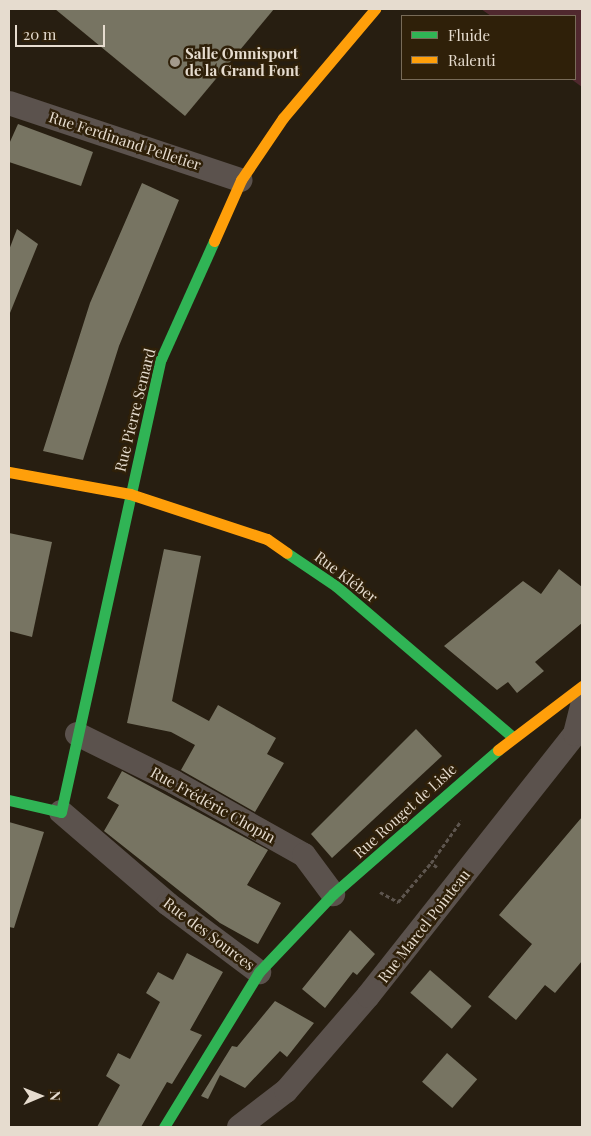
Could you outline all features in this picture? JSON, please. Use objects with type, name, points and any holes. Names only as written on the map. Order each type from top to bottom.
[{"type":"street","name":"Rue Pierre Semard","points":[[60,812],[161,359],[241,180],[283,118],[375,9]]},
{"type":"street","name":"Rue Ferdinand Pelletier","points":[[9,103],[241,180]]},
{"type":"street","name":"Rue Kléber","points":[[9,472],[130,494],[267,540],[336,586],[513,737]]},
{"type":"street","name":"Rue Rouget de Lisle","points":[[259,972],[333,894],[442,797],[513,737],[582,686]]},
{"type":"street","name":"Rue Marcel Pointeau","points":[[240,1127],[286,1091],[458,882],[575,734],[582,705]]},
{"type":"street","name":"Rue Frédéric Chopin","points":[[77,734],[174,782],[304,855],[333,894]]},
{"type":"street","name":"Rue des Sources","points":[[9,800],[60,812],[168,904],[259,972],[164,1127]]},
{"type":"path","points":[[354,877],[398,902],[463,824],[442,797]]},
{"type":"path","points":[[431,863],[458,882]]},
{"type":"shaded area","points":[[481,9],[582,9],[582,87],[572,80],[576,80],[576,15],[490,15]]},
{"type":"building","name":"Salle Omnisport de la Grand Font","points":[[55,9],[274,9],[185,116]]},
{"type":"building","points":[[18,124],[93,152],[81,186],[9,162],[9,144]]},
{"type":"building","points":[[142,183],[179,200],[119,346],[83,460],[43,451],[90,303]]},
{"type":"building","points":[[17,229],[38,244],[10,313],[9,250]]},
{"type":"building","points":[[9,533],[52,542],[32,637],[9,631]]},
{"type":"building","points":[[164,549],[201,556],[172,701],[209,721],[218,705],[276,738],[267,754],[284,763],[255,812],[181,770],[195,745],[171,732],[127,723]]},
{"type":"building","points":[[559,569],[582,587],[582,623],[535,662],[544,671],[517,693],[508,682],[497,690],[444,646],[523,581],[541,594]]},
{"type":"building","points":[[416,729],[442,756],[332,858],[311,834]]},
{"type":"building","points":[[122,771],[268,850],[247,885],[281,903],[258,944],[220,923],[104,831],[119,805],[107,798]]},
{"type":"building","points":[[582,817],[582,961],[555,993],[545,985],[516,1020],[488,997],[532,944],[499,915]]},
{"type":"building","points":[[9,822],[44,832],[14,928],[9,927]]},
{"type":"building","points":[[350,930],[375,954],[357,975],[353,972],[325,1008],[302,989]]},
{"type":"building","points":[[187,953],[223,972],[190,1030],[202,1035],[172,1084],[167,1082],[141,1127],[97,1127],[120,1085],[106,1076],[118,1053],[130,1059],[160,1002],[146,993],[158,972],[173,980]]},
{"type":"building","points":[[430,970],[472,1006],[452,1029],[410,993]]},
{"type":"building","points":[[275,1001],[314,1023],[287,1057],[280,1051],[245,1088],[220,1075],[208,1099],[201,1096],[232,1046],[237,1047]]},
{"type":"building","points":[[447,1053],[477,1079],[452,1108],[422,1082]]},
{"type":"traffic: fast","points":[[9,800],[61,812],[161,359],[214,241]]},
{"type":"traffic: fast","points":[[287,553],[336,586],[513,737]]},
{"type":"traffic: fast","points":[[164,1127],[259,972],[333,894],[498,750]]},
{"type":"traffic: slow","points":[[214,241],[241,180],[283,118],[375,9]]},
{"type":"traffic: slow","points":[[9,472],[130,494],[267,539],[287,553]]},
{"type":"traffic: slow","points":[[498,750],[582,686]]},
{"type":"place","name":"Salle Omnisport de la Grand Font","points":[[175,62]]}]
